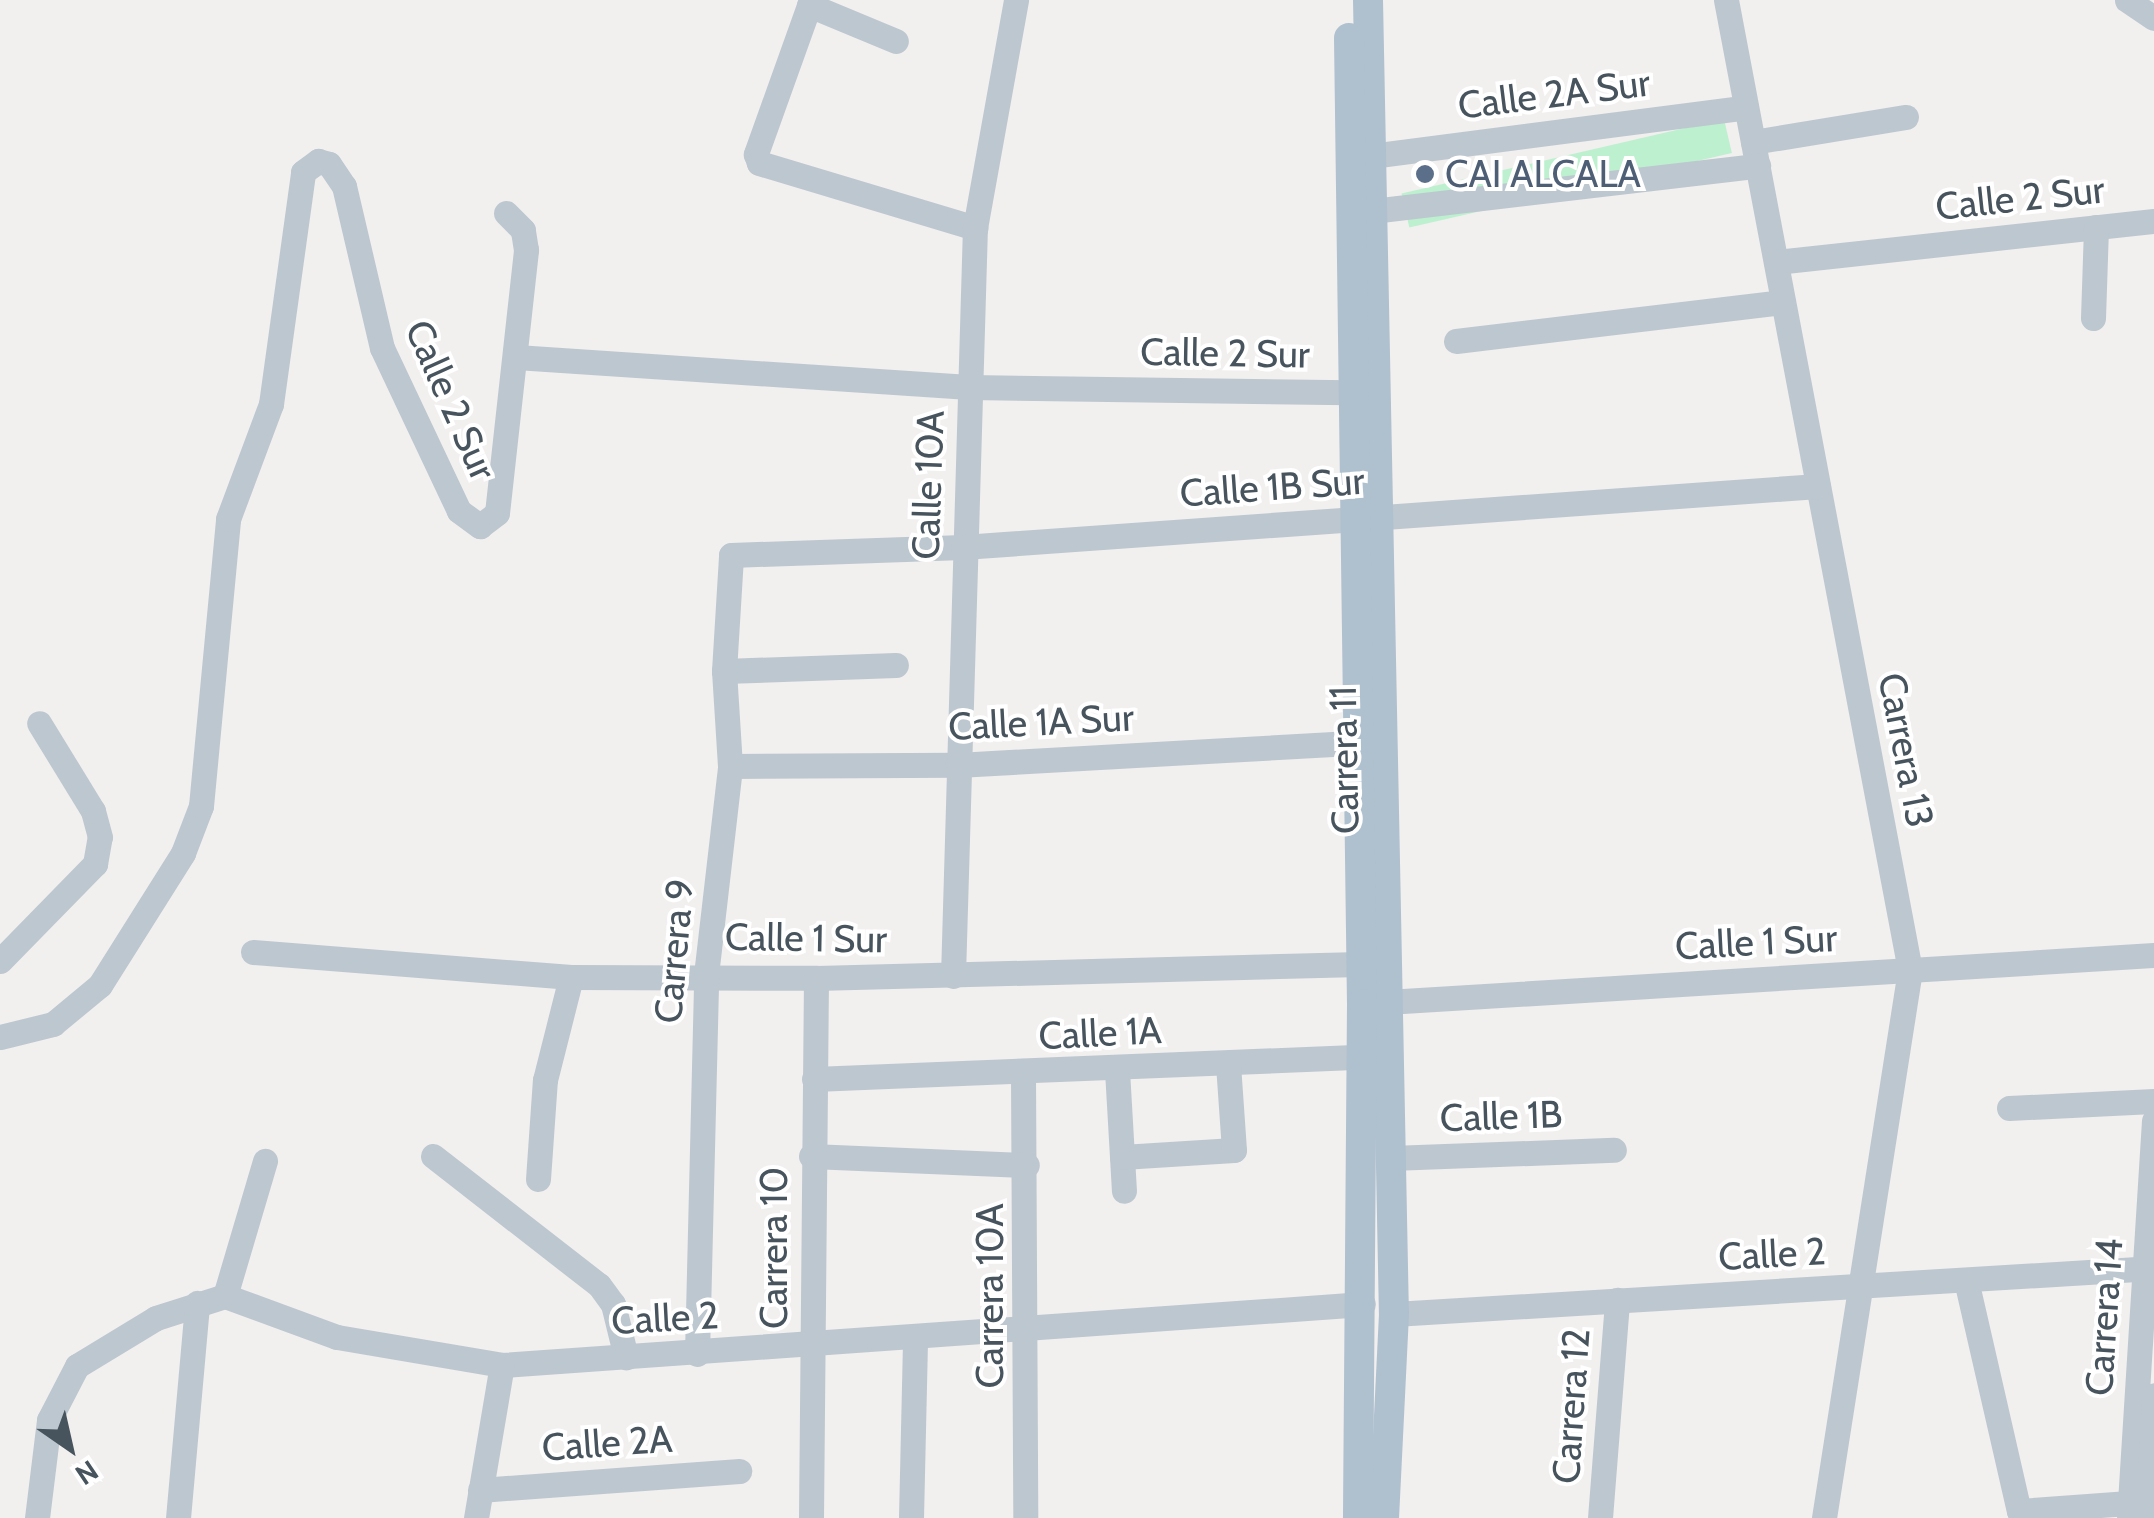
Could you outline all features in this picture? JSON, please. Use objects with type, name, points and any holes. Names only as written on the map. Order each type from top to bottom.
[{"type":"main road","name":"Carrera 11","points":[[1348,0],[1383,516],[1375,1057],[1362,1304],[1358,1518]]},
{"type":"main road","name":"Carrera 11","points":[[1368,0],[1371,156],[1361,213],[1349,392],[1360,964],[1375,1003]]},
{"type":"main road","name":"Carrera 11","points":[[1375,1057],[1391,1158],[1394,1314],[1384,1518]]},
{"type":"street","name":"Calle 10A","points":[[952,976],[975,228],[1016,0]]},
{"type":"street","name":"Carrera 13","points":[[1726,0],[1910,970],[1824,1518]]},
{"type":"street","points":[[2127,0],[2154,18]]},
{"type":"street","points":[[896,41],[810,3],[756,154],[760,163],[975,228]]},
{"type":"street","name":"Calle 2A Sur","points":[[1371,156],[1746,107]]},
{"type":"street","points":[[1361,213],[1755,154],[1906,117]]},
{"type":"street","name":"Calle 2 Sur","points":[[0,1038],[53,1024],[100,985],[184,853],[201,806],[228,519],[271,404],[303,172],[318,162],[329,164],[344,186],[382,348],[459,511],[480,526],[497,514],[516,357],[968,387],[1349,392]]},
{"type":"street","points":[[506,212],[523,230],[526,250],[516,357]]},
{"type":"street","name":"Calle 2 Sur","points":[[1776,262],[2154,221]]},
{"type":"street","points":[[2093,318],[2096,227]]},
{"type":"street","points":[[1456,341],[1783,302]]},
{"type":"street","name":"Calle 1B Sur","points":[[731,555],[963,547],[1818,486]]},
{"type":"street","name":"Carrera 9","points":[[698,1354],[706,975],[730,766],[724,670],[731,555]]},
{"type":"street","points":[[724,670],[896,664]]},
{"type":"street","points":[[0,961],[95,864],[100,837],[93,811],[38,723]]},
{"type":"street","name":"Calle 1A Sur","points":[[730,766],[957,765],[1355,743]]},
{"type":"street","name":"Calle 1 Sur","points":[[253,952],[572,976],[952,976],[1360,964]]},
{"type":"street","name":"Calle 1 Sur","points":[[1375,1003],[2154,955]]},
{"type":"street","points":[[538,1179],[545,1080],[572,976]]},
{"type":"street","name":"Carrera 10","points":[[811,1518],[811,1156],[816,978]]},
{"type":"street","name":"Calle 1A","points":[[814,1079],[1023,1074],[1375,1057]]},
{"type":"street","points":[[1122,1157],[1234,1150],[1228,1065]]},
{"type":"street","points":[[1117,1070],[1124,1191]]},
{"type":"street","name":"Carrera 10A","points":[[1023,1074],[1028,1166],[1026,1518]]},
{"type":"street","points":[[2009,1108],[2154,1101]]},
{"type":"street","name":"Carrera 14","points":[[2142,1503],[2154,1122]]},
{"type":"street","name":"Calle 1B","points":[[1391,1158],[1614,1150]]},
{"type":"street","points":[[433,1156],[599,1285],[613,1304],[626,1357]]},
{"type":"street","points":[[811,1156],[1028,1166]]},
{"type":"street","points":[[37,1518],[49,1420],[76,1366],[156,1318],[225,1296],[265,1161]]},
{"type":"street","name":"Calle 2","points":[[1394,1314],[2149,1269]]},
{"type":"street","points":[[1966,1280],[2019,1511],[2142,1503]]},
{"type":"street","name":"Calle 2","points":[[225,1296],[337,1337],[502,1365],[1029,1332],[1362,1304]]},
{"type":"street","name":"Carrera 12","points":[[1600,1518],[1617,1300]]},
{"type":"street","points":[[178,1518],[197,1304]]},
{"type":"street","points":[[911,1518],[914,1339]]},
{"type":"street","points":[[476,1518],[502,1365]]},
{"type":"street","name":"Carrera 14","points":[[2142,1503],[2154,1395]]},
{"type":"street","name":"Calle 2A","points":[[480,1490],[739,1471]]},
{"type":"green space","points":[[1724,119],[1732,153],[1409,228],[1401,193]]},
{"type":"place","name":"CAI ALCALA","points":[[1425,174]]}]
